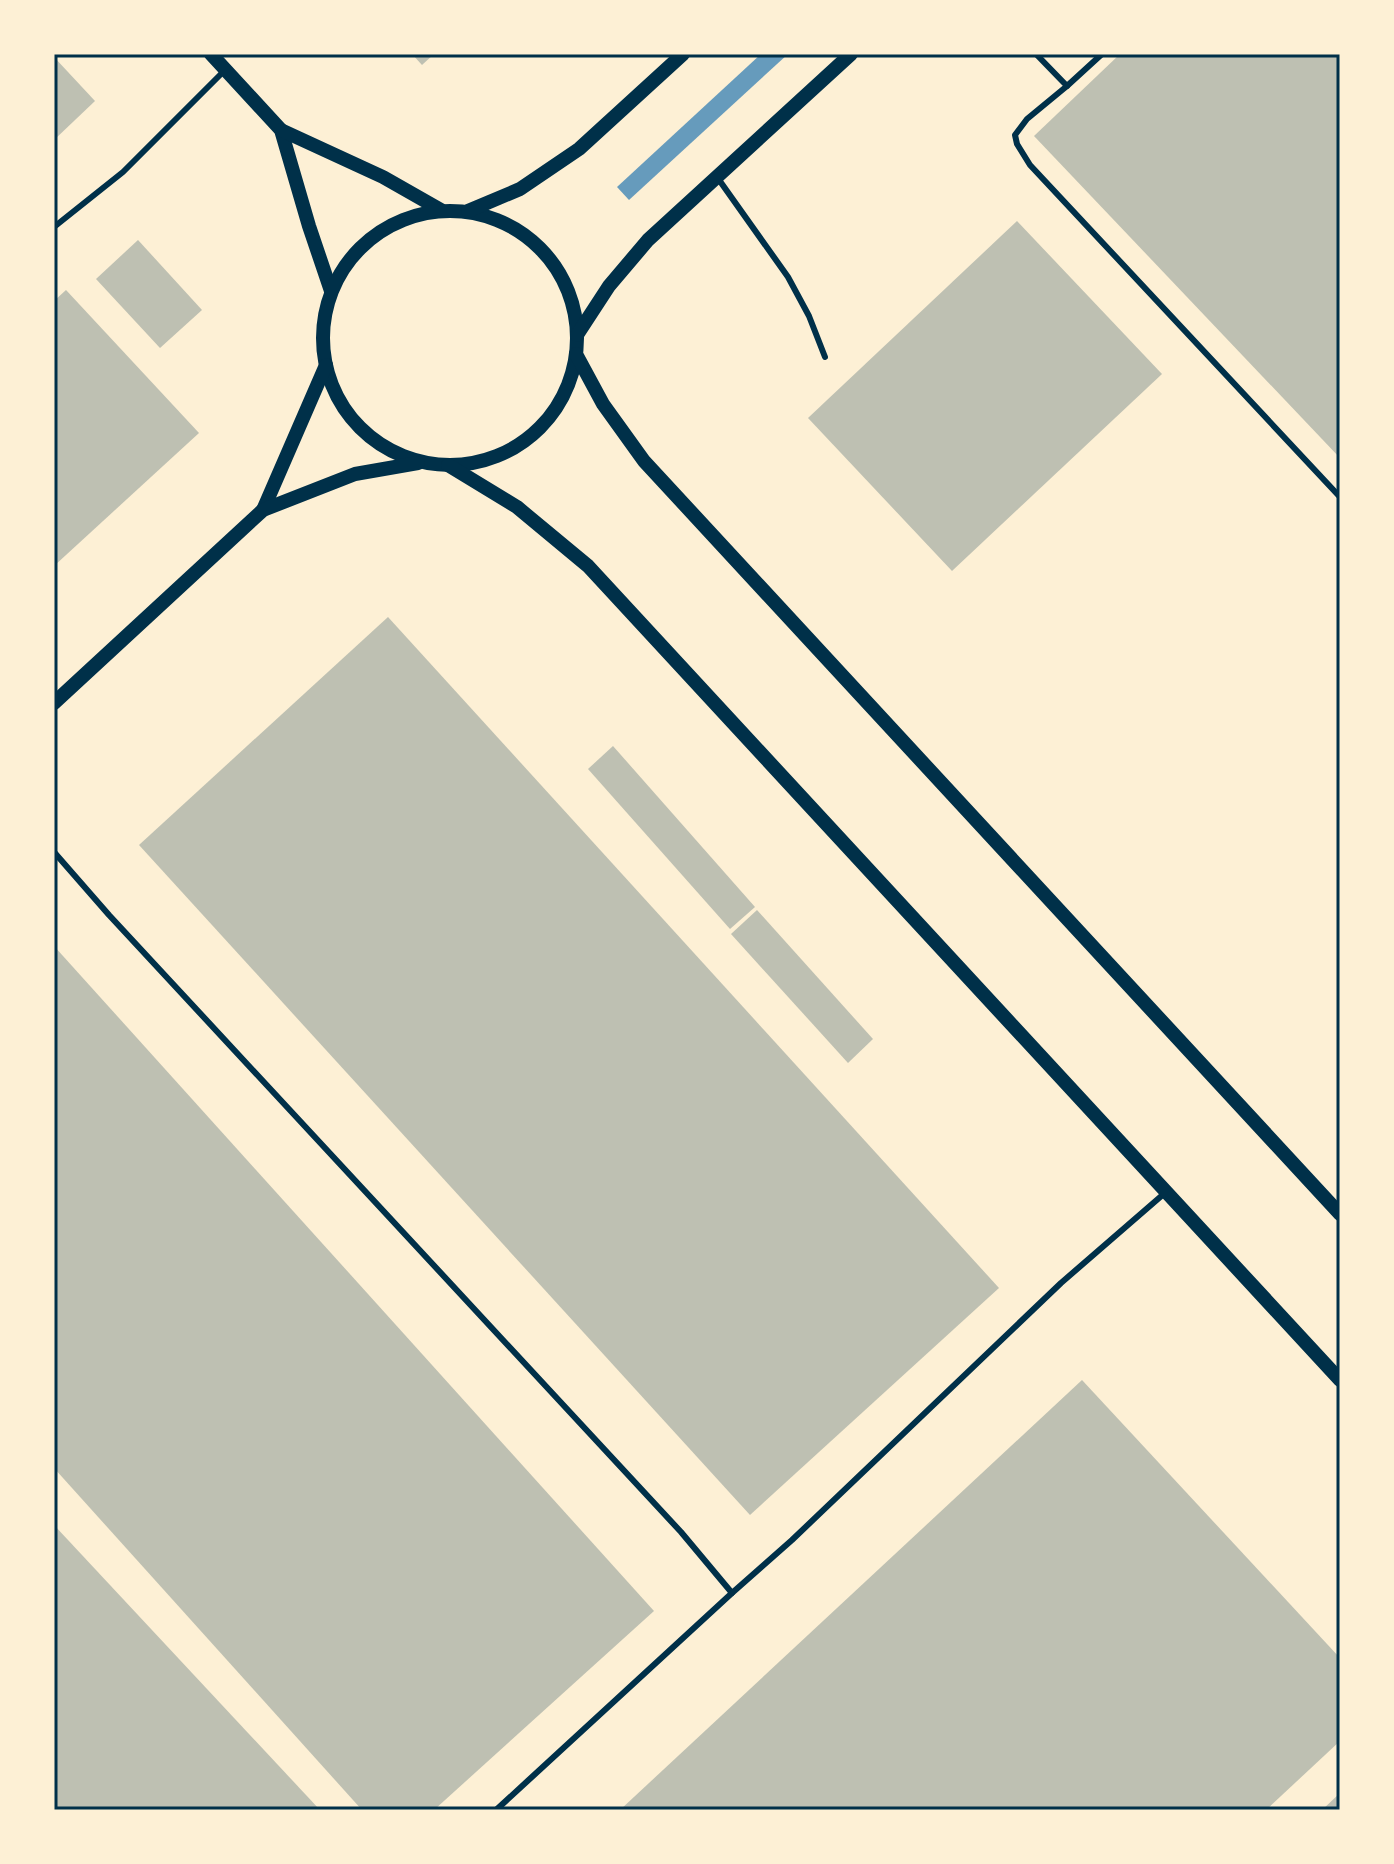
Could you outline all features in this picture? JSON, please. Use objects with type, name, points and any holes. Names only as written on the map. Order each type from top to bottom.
[{"type":"street","points":[[211,54],[281,130],[383,177],[441,210]]},
{"type":"street","points":[[468,211],[520,189],[579,149],[683,54]]},
{"type":"street","points":[[577,335],[609,286],[648,240],[851,54]]},
{"type":"street","points":[[281,130],[331,291]]},
{"type":"street","points":[[441,210],[468,211],[516,229],[536,244],[553,263],[570,298],[577,335],[576,354],[562,398],[550,418],[533,434],[494,458],[448,465],[422,462],[378,443],[345,409],[333,388],[326,365],[322,340],[325,315],[331,291],[342,269],[374,234],[418,214],[441,210]]},
{"type":"street","points":[[576,354],[603,404],[644,461],[1340,1214]]},
{"type":"street","points":[[263,510],[326,365]]},
{"type":"street","points":[[54,703],[263,510],[355,474],[422,462]]},
{"type":"street","points":[[448,465],[517,507],[588,566],[1340,1380]]},
{"type":"lane","points":[[1036,54],[1067,86]]},
{"type":"lane","points":[[1102,54],[1027,119],[1015,135],[1017,144],[1030,165],[1340,497]]},
{"type":"lane","points":[[54,227],[123,172],[226,69]]},
{"type":"lane","points":[[717,177],[788,277],[809,316],[825,357]]},
{"type":"lane","points":[[54,852],[681,1532],[732,1593]]},
{"type":"lane","points":[[496,1810],[792,1540],[1061,1283],[1166,1192]]},
{"type":"water","points":[[761,54],[788,54],[629,200],[617,187]]},
{"type":"building","points":[[412,54],[434,54],[422,65]]},
{"type":"building","points":[[1120,54],[1340,54],[1340,458],[1034,136]]},
{"type":"building","points":[[54,57],[95,101],[54,140]]},
{"type":"building","points":[[1017,221],[1162,374],[952,571],[808,418]]},
{"type":"building","points":[[138,240],[202,310],[160,348],[96,279]]},
{"type":"building","points":[[66,290],[199,433],[54,566],[54,301]]},
{"type":"building","points":[[388,617],[999,1288],[750,1515],[139,845]]},
{"type":"building","points":[[613,746],[755,907],[730,929],[588,769]]},
{"type":"building","points":[[757,910],[873,1039],[848,1063],[731,934]]},
{"type":"building","points":[[54,946],[654,1611],[434,1810],[362,1810],[54,1468]]},
{"type":"building","points":[[1082,1380],[1340,1658],[1340,1741],[1266,1810],[620,1810]]},
{"type":"building","points":[[54,1525],[320,1810],[54,1810]]},
{"type":"building","points":[[1340,1793],[1340,1810],[1322,1810]]}]
